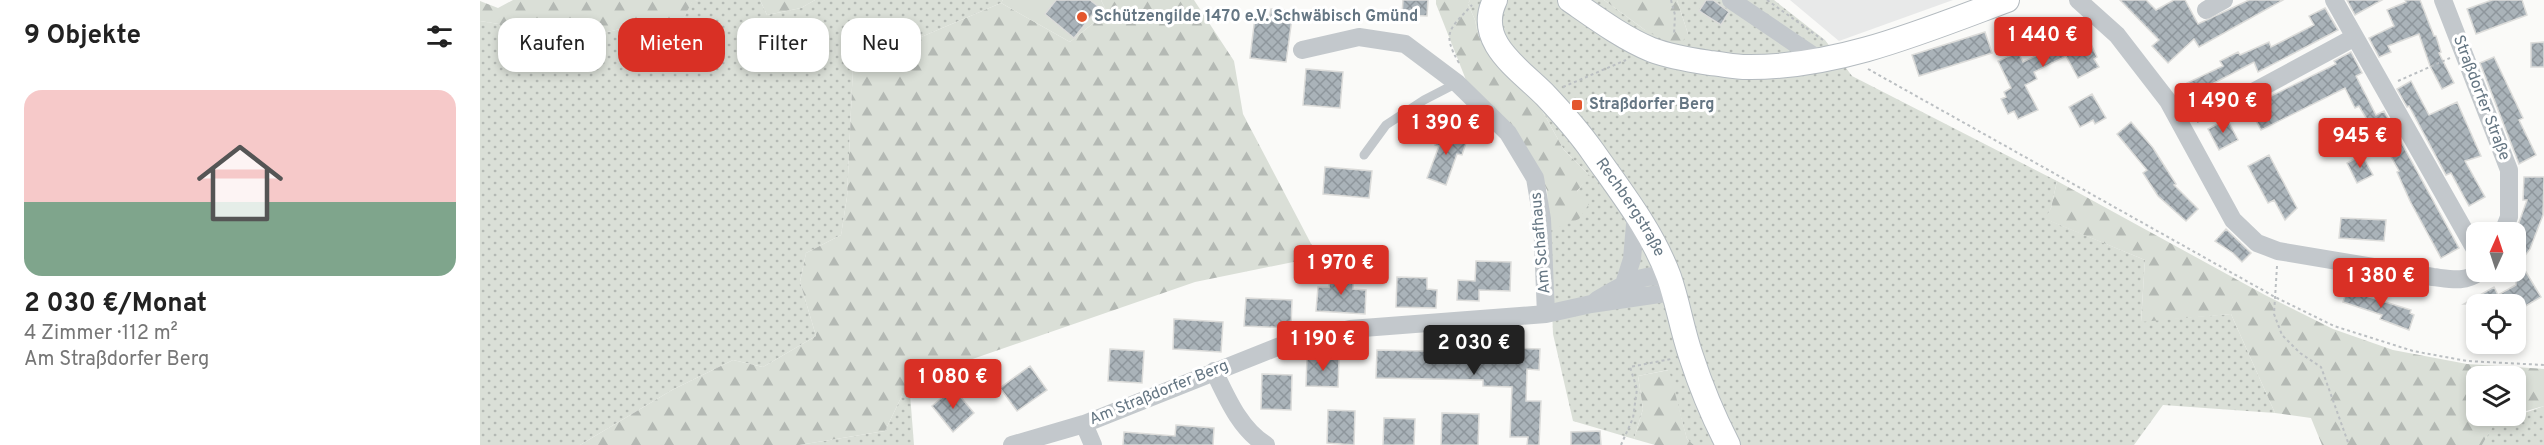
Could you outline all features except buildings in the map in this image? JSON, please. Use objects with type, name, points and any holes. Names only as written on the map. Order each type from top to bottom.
[{"type":"main road","name":"Rechbergstraße","points":[[1495,0],[1489,22],[1500,52],[1545,95],[1578,131],[1636,213],[1671,284],[1690,356],[1711,413],[1728,445]]},
{"type":"main road","points":[[1570,0],[1622,34],[1652,50],[1684,60],[1746,68],[1832,58],[1907,37],[2007,0]]},
{"type":"street","points":[[1731,0],[1832,58]]},
{"type":"street","points":[[2078,0],[2117,35],[2168,101],[2233,220],[2257,243],[2278,251],[2458,280],[2466,279]]},
{"type":"street","points":[[2206,10],[2224,0]]},
{"type":"street","points":[[2334,0],[2466,233]]},
{"type":"street","name":"Straßdorfer Straße","points":[[2443,0],[2509,171],[2507,222]]},
{"type":"street","name":"Am Schafhaus","points":[[1302,50],[1359,37],[1405,44],[1456,83],[1508,133],[1535,178],[1542,219],[1546,314]]},
{"type":"street","points":[[2229,105],[2355,38]]},
{"type":"street","points":[[1624,284],[1632,259],[1636,213]]},
{"type":"street","name":"Am Straßdorfer Berg","points":[[1591,304],[1624,284],[1644,276],[1654,274],[1671,284]]},
{"type":"street","name":"Am Straßdorfer Berg","points":[[1012,445],[1084,424],[1290,342],[1350,329],[1546,314],[1671,284]]},
{"type":"street","points":[[1214,371],[1233,409],[1256,439],[1266,445]]},
{"type":"street","points":[[1084,424],[1094,445]]},
{"type":"lane","points":[[1364,155],[1386,125],[1424,100],[1456,83]]},
{"type":"path","points":[[1456,83],[1461,68],[1449,46],[1452,26],[1475,0]]},
{"type":"path","points":[[1545,95],[1652,50],[1674,36],[1675,15],[1671,0]]},
{"type":"path","points":[[1767,0],[1832,58],[2275,297],[2334,326],[2413,351],[2467,361],[2544,364]]},
{"type":"path","points":[[2383,88],[2464,52]]},
{"type":"path","points":[[2184,129],[2229,105]]},
{"type":"path","points":[[2278,251],[2274,314],[2282,335],[2300,353],[2321,368],[2349,445]]},
{"type":"path","points":[[1621,445],[1633,418],[1637,389],[1630,367],[1690,356]]},
{"type":"shaded area","points":[[1790,0],[1953,0],[1839,41]]},
{"type":"green space","points":[[513,0],[698,0],[692,2],[684,18],[618,18],[618,30],[606,32],[606,18],[498,18],[498,24],[480,21],[480,1],[498,8]]},
{"type":"green space","points":[[760,0],[767,15],[801,8],[815,0],[1003,0],[1001,3],[921,37],[921,18],[841,18],[841,72],[853,72],[847,197],[841,235],[806,253],[800,282],[816,336],[763,367],[733,360],[672,390],[580,445],[480,445],[480,21],[498,24],[498,72],[606,72],[606,32],[618,30],[618,72],[725,72],[725,18],[684,18],[692,1]]},
{"type":"green space","points":[[760,0],[815,0],[801,8],[767,15]]},
{"type":"green space","points":[[1003,0],[1101,0],[1107,12],[1070,42],[1001,3]]},
{"type":"green space","points":[[1101,0],[1194,0],[1234,61],[1243,114],[1318,257],[1195,282],[909,381],[885,431],[799,445],[580,445],[672,390],[733,360],[763,367],[816,336],[800,282],[806,253],[841,235],[847,197],[853,72],[921,72],[921,37],[1001,3],[1070,42],[1107,12]]},
{"type":"green space","points":[[1436,0],[1470,0],[1468,4],[1478,35],[1490,57],[1539,105],[1564,150],[1590,176],[1577,191],[1589,204],[1579,219],[1549,231],[1547,190],[1516,132],[1466,80]]},
{"type":"green space","points":[[1470,0],[1604,0],[1645,30],[1688,34],[1677,0],[1774,0],[1825,40],[1852,76],[2057,181],[2046,219],[2145,260],[2141,321],[2231,314],[2275,413],[2163,405],[2134,445],[1694,445],[1687,439],[1668,370],[1638,376],[1643,409],[1634,439],[1573,421],[1553,334],[1549,231],[1589,175],[1564,150],[1539,105],[1490,57],[1478,35],[1468,4]]},
{"type":"green space","points":[[1604,0],[1677,0],[1688,34],[1679,46],[1645,30]]},
{"type":"green space","points":[[2057,181],[2265,295],[2333,329],[2393,350],[2467,364],[2498,366],[2466,366],[2466,426],[2493,426],[2482,445],[2322,445],[2311,418],[2275,413],[2231,314],[2141,322],[2145,260],[2045,219],[2051,208]]},
{"type":"green space","points":[[2526,368],[2544,369],[2544,406],[2526,411]]},
{"type":"green space","points":[[1669,370],[1687,439],[1694,445],[1655,445],[1634,439],[1643,409],[1638,376]]},
{"type":"green space","points":[[909,381],[914,445],[799,445],[885,431]]},
{"type":"green space","points":[[2544,406],[2544,445],[2482,445],[2493,426],[2526,426],[2526,412]]},
{"type":"place","name":"Schützengilde 1470 e.V. Schwäbisch Gmünd","points":[[1082,17]]},
{"type":"place","name":"Straßdorfer Berg","points":[[1577,105]]}]
